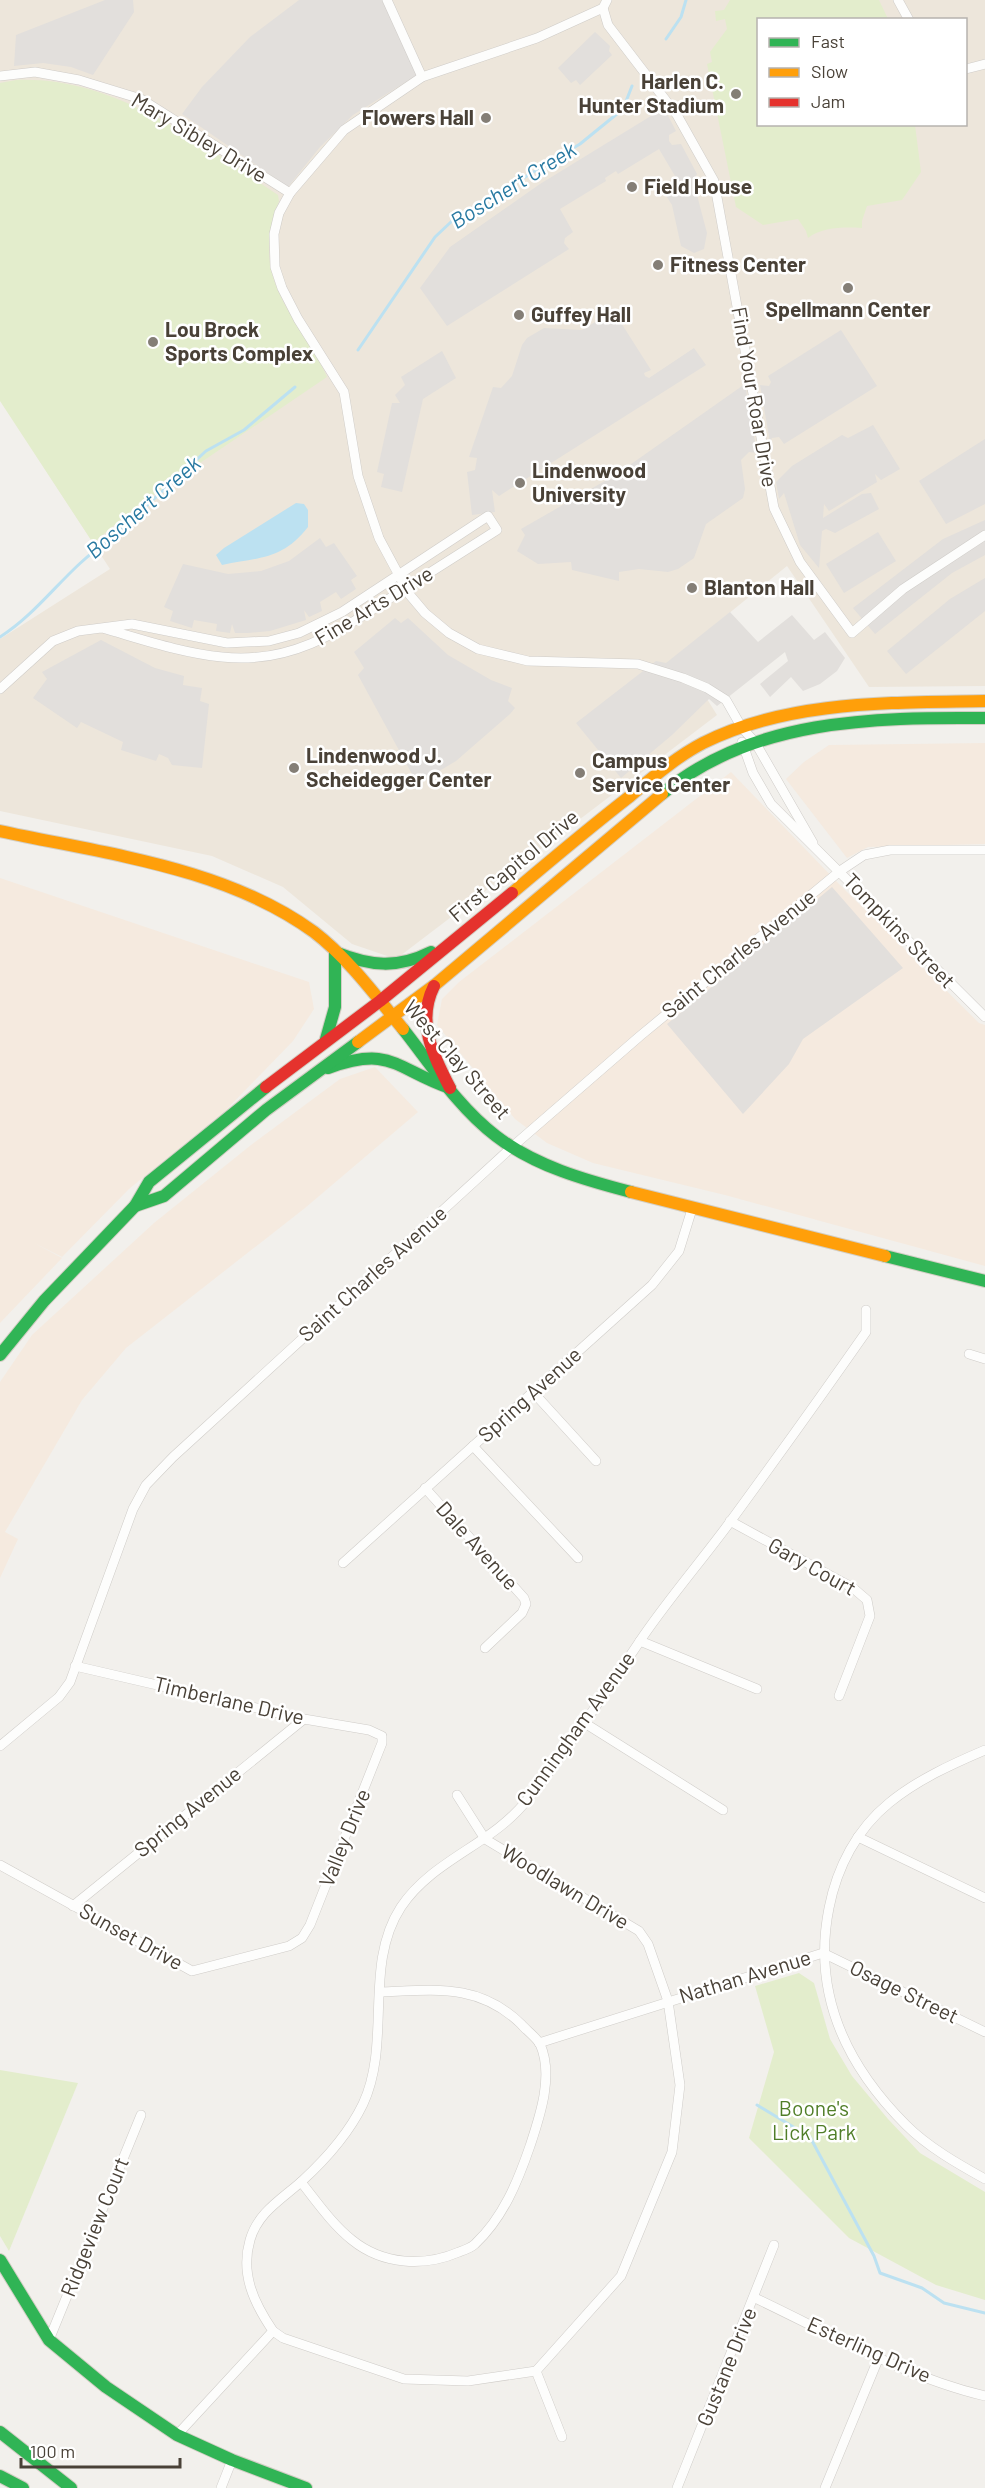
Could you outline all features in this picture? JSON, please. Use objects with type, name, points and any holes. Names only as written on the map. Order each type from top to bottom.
[{"type":"main road","name":"First Capitol Drive","points":[[0,1355],[44,1300],[135,1206],[149,1182],[166,1167],[325,1041],[380,1002],[662,770],[704,742],[742,728],[818,710],[985,701]]},
{"type":"main road","name":"First Capitol Drive","points":[[135,1206],[164,1196],[266,1110],[436,984],[674,784],[714,758],[754,742],[825,726],[985,718]]},
{"type":"main road","name":"West Clay Street","points":[[0,831],[170,870],[241,891],[314,933],[380,1002],[475,1117],[512,1148],[576,1177],[692,1209],[985,1281]]},
{"type":"main road","points":[[325,1041],[333,1024],[336,1006],[334,952],[367,965],[387,966],[413,962],[467,932]]},
{"type":"main road","points":[[436,984],[430,993],[426,1021],[429,1046],[450,1088]]},
{"type":"main road","points":[[317,1072],[361,1059],[378,1059],[397,1062],[428,1081],[450,1088]]},
{"type":"main road","points":[[0,2260],[49,2340],[106,2387],[177,2435],[232,2460],[306,2488]]},
{"type":"main road","points":[[0,2432],[71,2488]]},
{"type":"main road","points":[[0,2476],[23,2488]]},
{"type":"street","points":[[387,0],[422,77]]},
{"type":"street","points":[[898,0],[908,18]]},
{"type":"street","name":"Tompkins Street","points":[[605,4],[537,38],[422,77],[344,130],[290,193],[279,213],[274,234],[275,267],[282,288],[298,319],[344,392],[358,476],[380,538],[406,588],[425,613],[449,633],[478,649],[528,661],[638,664],[683,678],[716,693],[726,700],[742,728],[754,742],[813,843]]},
{"type":"street","name":"Find Your Roar Drive","points":[[605,4],[608,25],[678,117],[714,181],[774,508],[800,562],[852,633],[913,582],[985,536]]},
{"type":"street","points":[[967,69],[985,64]]},
{"type":"street","name":"Mary Sibley Drive","points":[[0,76],[35,72],[79,80],[141,99],[290,193]]},
{"type":"street","name":"Fine Arts Drive","points":[[0,689],[53,641],[78,631],[132,624],[227,643],[278,639],[299,633],[338,614],[488,516],[497,530],[320,642],[259,657],[224,657],[191,653],[102,628]]},
{"type":"street","name":"Tompkins Street","points":[[742,728],[741,747],[771,804],[813,843],[985,1017]]},
{"type":"street","points":[[840,871],[864,855],[890,850],[985,850]]},
{"type":"street","name":"Saint Charles Avenue","points":[[0,1746],[59,1696],[70,1682],[133,1509],[146,1485],[230,1403],[512,1148],[640,1036],[840,871]]},
{"type":"street","name":"Spring Avenue","points":[[343,1563],[666,1270],[679,1251],[692,1209]]},
{"type":"street","name":"Cunningham Avenue","points":[[273,2331],[254,2300],[247,2279],[250,2238],[259,2221],[276,2200],[301,2182],[346,2133],[362,2106],[373,2079],[378,2050],[387,1936],[400,1908],[435,1870],[485,1839],[525,1803],[640,1641],[730,1521],[866,1332],[866,1310]]},
{"type":"street","points":[[969,1354],[985,1359]]},
{"type":"street","points":[[532,1392],[596,1461]]},
{"type":"street","points":[[473,1446],[578,1558]]},
{"type":"street","name":"Dale Avenue","points":[[425,1488],[524,1598],[526,1604],[522,1613],[485,1648]]},
{"type":"street","name":"Gary Court","points":[[730,1521],[853,1588],[867,1600],[870,1616],[839,1696]]},
{"type":"street","points":[[640,1641],[757,1689]]},
{"type":"street","name":"Timberlane Drive","points":[[75,1666],[304,1719],[369,1730],[382,1736]]},
{"type":"street","name":"Spring Avenue","points":[[73,1905],[304,1719]]},
{"type":"street","points":[[583,1722],[723,1810]]},
{"type":"street","name":"Valley Drive","points":[[302,1938],[310,1925],[380,1750],[382,1736]]},
{"type":"street","name":"Nathan Avenue","points":[[539,2043],[823,1953],[832,1894],[842,1864],[858,1838],[888,1804],[906,1791],[985,1750]]},
{"type":"street","points":[[457,1795],[485,1839]]},
{"type":"street","points":[[858,1838],[985,1898]]},
{"type":"street","name":"Woodlawn Drive","points":[[485,1839],[639,1931],[648,1944],[668,2001],[680,2085],[672,2152],[621,2276],[536,2371]]},
{"type":"street","name":"Sunset Drive","points":[[0,1865],[192,1971],[289,1946],[302,1938]]},
{"type":"street","points":[[823,1953],[831,2004],[848,2051],[907,2126],[953,2161],[985,2179]]},
{"type":"street","name":"Osage Street","points":[[823,1953],[985,2032]]},
{"type":"street","points":[[301,2182],[353,2241],[382,2256],[413,2264],[445,2259],[474,2246],[500,2214],[519,2178],[544,2105],[544,2072],[539,2043],[506,2010],[465,1992],[443,1989],[381,1992]]},
{"type":"street","name":"Ridgeview Court","points":[[49,2340],[141,2115]]},
{"type":"street","name":"Gustane Drive","points":[[677,2488],[755,2298],[774,2245]]},
{"type":"street","name":"Esterling Drive","points":[[755,2298],[879,2357],[949,2385],[985,2396]]},
{"type":"street","points":[[177,2435],[273,2331],[283,2338],[404,2379],[468,2381],[536,2371],[562,2437]]},
{"type":"street","points":[[825,2488],[879,2357]]},
{"type":"street","points":[[221,2488],[232,2460]]},
{"type":"shaded area","name":"Lindenwood University","points":[[0,0],[985,0],[985,686],[869,687],[787,566],[679,654],[717,715],[396,959],[352,944],[283,887],[212,856],[0,811],[0,639],[110,569],[0,400]]},
{"type":"shaded area","points":[[105,0],[133,0],[134,12],[93,75],[71,67],[43,63],[14,66],[16,35]]},
{"type":"shaded area","points":[[299,0],[385,0],[417,75],[353,115],[320,147],[288,187],[182,114],[202,87],[250,37]]},
{"type":"shaded area","points":[[595,32],[610,46],[609,51],[612,55],[580,85],[576,80],[571,83],[558,68]]},
{"type":"shaded area","points":[[664,108],[676,131],[669,135],[669,141],[672,145],[681,144],[697,174],[693,180],[707,233],[704,249],[694,253],[681,246],[672,205],[663,191],[678,181],[659,149],[618,174],[616,171],[605,178],[606,181],[560,209],[573,232],[565,238],[564,243],[569,249],[447,326],[420,288],[450,247],[540,184]]},
{"type":"shaded area","points":[[618,318],[651,370],[644,373],[645,376],[649,378],[694,348],[706,365],[499,496],[492,490],[495,512],[472,515],[467,472],[475,470],[477,458],[469,457],[493,387],[501,388],[512,376],[522,345],[527,338],[544,328],[582,330],[600,319],[609,323]]},
{"type":"shaded area","points":[[841,330],[877,386],[784,444],[779,437],[772,438],[770,442],[760,385],[769,386],[771,382],[768,376]]},
{"type":"shaded area","points":[[442,351],[456,378],[423,399],[402,492],[381,487],[384,474],[377,472],[392,403],[400,403],[395,395],[405,385],[401,377]]},
{"type":"shaded area","points":[[745,384],[757,453],[749,452],[741,460],[745,489],[743,498],[706,524],[694,558],[678,569],[668,572],[639,569],[619,572],[619,581],[572,570],[571,562],[538,564],[517,551],[525,535],[521,529],[617,474]]},
{"type":"shaded area","points":[[873,425],[900,469],[881,480],[875,474],[877,482],[829,511],[824,504],[823,518],[862,494],[871,493],[879,509],[835,533],[826,529],[822,531],[819,568],[800,545],[784,493],[779,499],[776,482],[792,466],[842,435],[848,438]]},
{"type":"shaded area","points":[[985,439],[985,504],[946,524],[919,481]]},
{"type":"shaded area","points":[[985,520],[985,555],[952,573],[875,634],[853,608],[943,539]]},
{"type":"shaded area","points":[[878,532],[896,561],[844,593],[826,564]]},
{"type":"shaded area","points":[[320,538],[326,547],[334,543],[357,576],[351,580],[356,589],[341,599],[336,592],[320,602],[322,611],[309,617],[304,610],[306,620],[270,631],[248,633],[235,633],[232,624],[230,633],[216,631],[217,624],[194,620],[192,628],[170,621],[173,611],[164,607],[183,564],[228,574],[261,571],[289,561]]},
{"type":"shaded area","points":[[985,578],[985,611],[906,674],[887,651],[950,599]]},
{"type":"shaded area","points":[[730,612],[758,642],[792,615],[814,640],[825,632],[845,658],[837,671],[820,684],[803,691],[791,677],[770,697],[760,684],[788,661],[785,652],[717,706],[709,699],[672,735],[621,778],[576,723],[656,661],[666,663]]},
{"type":"shaded area","points":[[395,618],[401,623],[408,618],[448,655],[491,680],[512,688],[508,701],[515,708],[510,714],[456,761],[426,779],[421,773],[413,776],[358,675],[364,668],[354,652]]},
{"type":"shaded area","points":[[101,640],[155,668],[184,676],[183,685],[202,688],[200,701],[209,704],[202,768],[172,765],[168,758],[159,754],[156,761],[121,750],[123,742],[81,722],[77,728],[33,698],[47,679],[42,672]]},
{"type":"shaded area","points":[[985,743],[985,844],[868,847],[847,858],[786,779],[804,762],[829,745]]},
{"type":"shaded area","points":[[731,772],[839,884],[979,1023],[985,1025],[985,1266],[725,1195],[593,1163],[547,1143],[515,1119],[437,1025],[442,999],[459,982]]},
{"type":"shaded area","points":[[0,878],[309,982],[314,1009],[293,1041],[226,1110],[129,1189],[62,1257],[34,1243],[62,1258],[0,1323]]},
{"type":"shaded area","points":[[832,887],[903,968],[803,1039],[789,1064],[743,1114],[667,1024]]},
{"type":"shaded area","points":[[375,1067],[418,1112],[305,1208],[126,1348],[82,1400],[5,1532],[18,1539],[0,1578],[0,1382],[32,1335],[154,1223],[251,1145],[340,1079]]},
{"type":"green space","name":"Harlen C. Hunter Stadium","points":[[730,0],[879,0],[888,18],[757,18],[757,126],[915,126],[921,172],[902,200],[867,206],[862,228],[826,230],[808,238],[798,219],[763,225],[736,207],[707,64],[712,62],[710,52],[727,29],[725,19],[716,21],[715,11],[724,10]]},
{"type":"green space","name":"Lou Brock Sports Complex","points":[[16,80],[53,82],[88,89],[122,101],[155,116],[187,135],[278,195],[279,201],[269,241],[272,274],[285,305],[327,377],[141,503],[93,543],[0,401],[0,83]]},
{"type":"green space","name":"Boone's Lick Park","points":[[799,1973],[814,1983],[830,2039],[852,2076],[888,2119],[920,2153],[985,2192],[985,2300],[936,2285],[849,2238],[749,2138],[774,2052],[755,1986]]},
{"type":"green space","points":[[0,2070],[78,2083],[9,2251],[0,2236]]},
{"type":"water","points":[[296,503],[304,504],[308,510],[308,527],[289,546],[270,555],[222,565],[216,555],[224,548]]},
{"type":"waterway","name":"Boschert Creek","points":[[666,39],[681,17],[686,0]]},
{"type":"waterway","name":"Boschert Creek","points":[[358,350],[435,237],[452,221],[580,144],[623,109],[632,86]]},
{"type":"waterway","name":"Boschert Creek","points":[[0,637],[15,627],[79,564],[107,542],[206,451],[244,430],[295,387]]},
{"type":"waterway","points":[[757,2105],[810,2137],[874,2256],[880,2273],[922,2288],[944,2303],[985,2313]]},
{"type":"traffic: fast","points":[[662,794],[697,769],[734,750],[774,737],[857,722],[985,718]]},
{"type":"traffic: fast","points":[[326,1039],[335,1007],[335,952],[383,964],[407,961],[431,952]]},
{"type":"traffic: fast","points":[[403,1029],[458,1100],[483,1125],[511,1147],[561,1171],[631,1192]]},
{"type":"traffic: fast","points":[[135,1206],[164,1196],[266,1110],[358,1042]]},
{"type":"traffic: fast","points":[[328,1068],[349,1061],[380,1059],[392,1062],[450,1088]]},
{"type":"traffic: fast","points":[[0,1355],[44,1301],[135,1206],[149,1182],[266,1087]]},
{"type":"traffic: fast","points":[[885,1256],[985,1281]]},
{"type":"traffic: fast","points":[[0,2260],[49,2340],[106,2387],[177,2435],[232,2460],[306,2488]]},
{"type":"traffic: fast","points":[[0,2432],[71,2488]]},
{"type":"traffic: fast","points":[[0,2476],[23,2488]]},
{"type":"traffic: slow","points":[[512,893],[674,761],[703,743],[736,729],[805,711],[877,704],[985,701]]},
{"type":"traffic: slow","points":[[358,1042],[436,984],[662,794]]},
{"type":"traffic: slow","points":[[0,831],[163,866],[242,892],[279,910],[314,932],[338,953],[403,1029]]},
{"type":"traffic: slow","points":[[631,1192],[885,1256]]},
{"type":"traffic: jam","points":[[266,1087],[380,1001],[512,893]]},
{"type":"traffic: jam","points":[[434,986],[427,1012],[429,1038],[450,1088]]},
{"type":"place","name":"Harlen C. Hunter Stadium","points":[[736,94]]},
{"type":"place","name":"Flowers Hall","points":[[486,118]]},
{"type":"place","name":"Field House","points":[[632,187]]},
{"type":"place","name":"Fitness Center","points":[[658,265]]},
{"type":"place","name":"Spellmann Center","points":[[848,288]]},
{"type":"place","name":"Guffey Hall","points":[[519,315]]},
{"type":"place","name":"Lou Brock Sports Complex","points":[[153,342]]},
{"type":"place","name":"Lindenwood University","points":[[520,483]]},
{"type":"place","name":"Blanton Hall","points":[[692,588]]},
{"type":"place","name":"Lindenwood J. Scheidegger Center","points":[[294,768]]},
{"type":"place","name":"Campus Service Center","points":[[580,773]]}]
